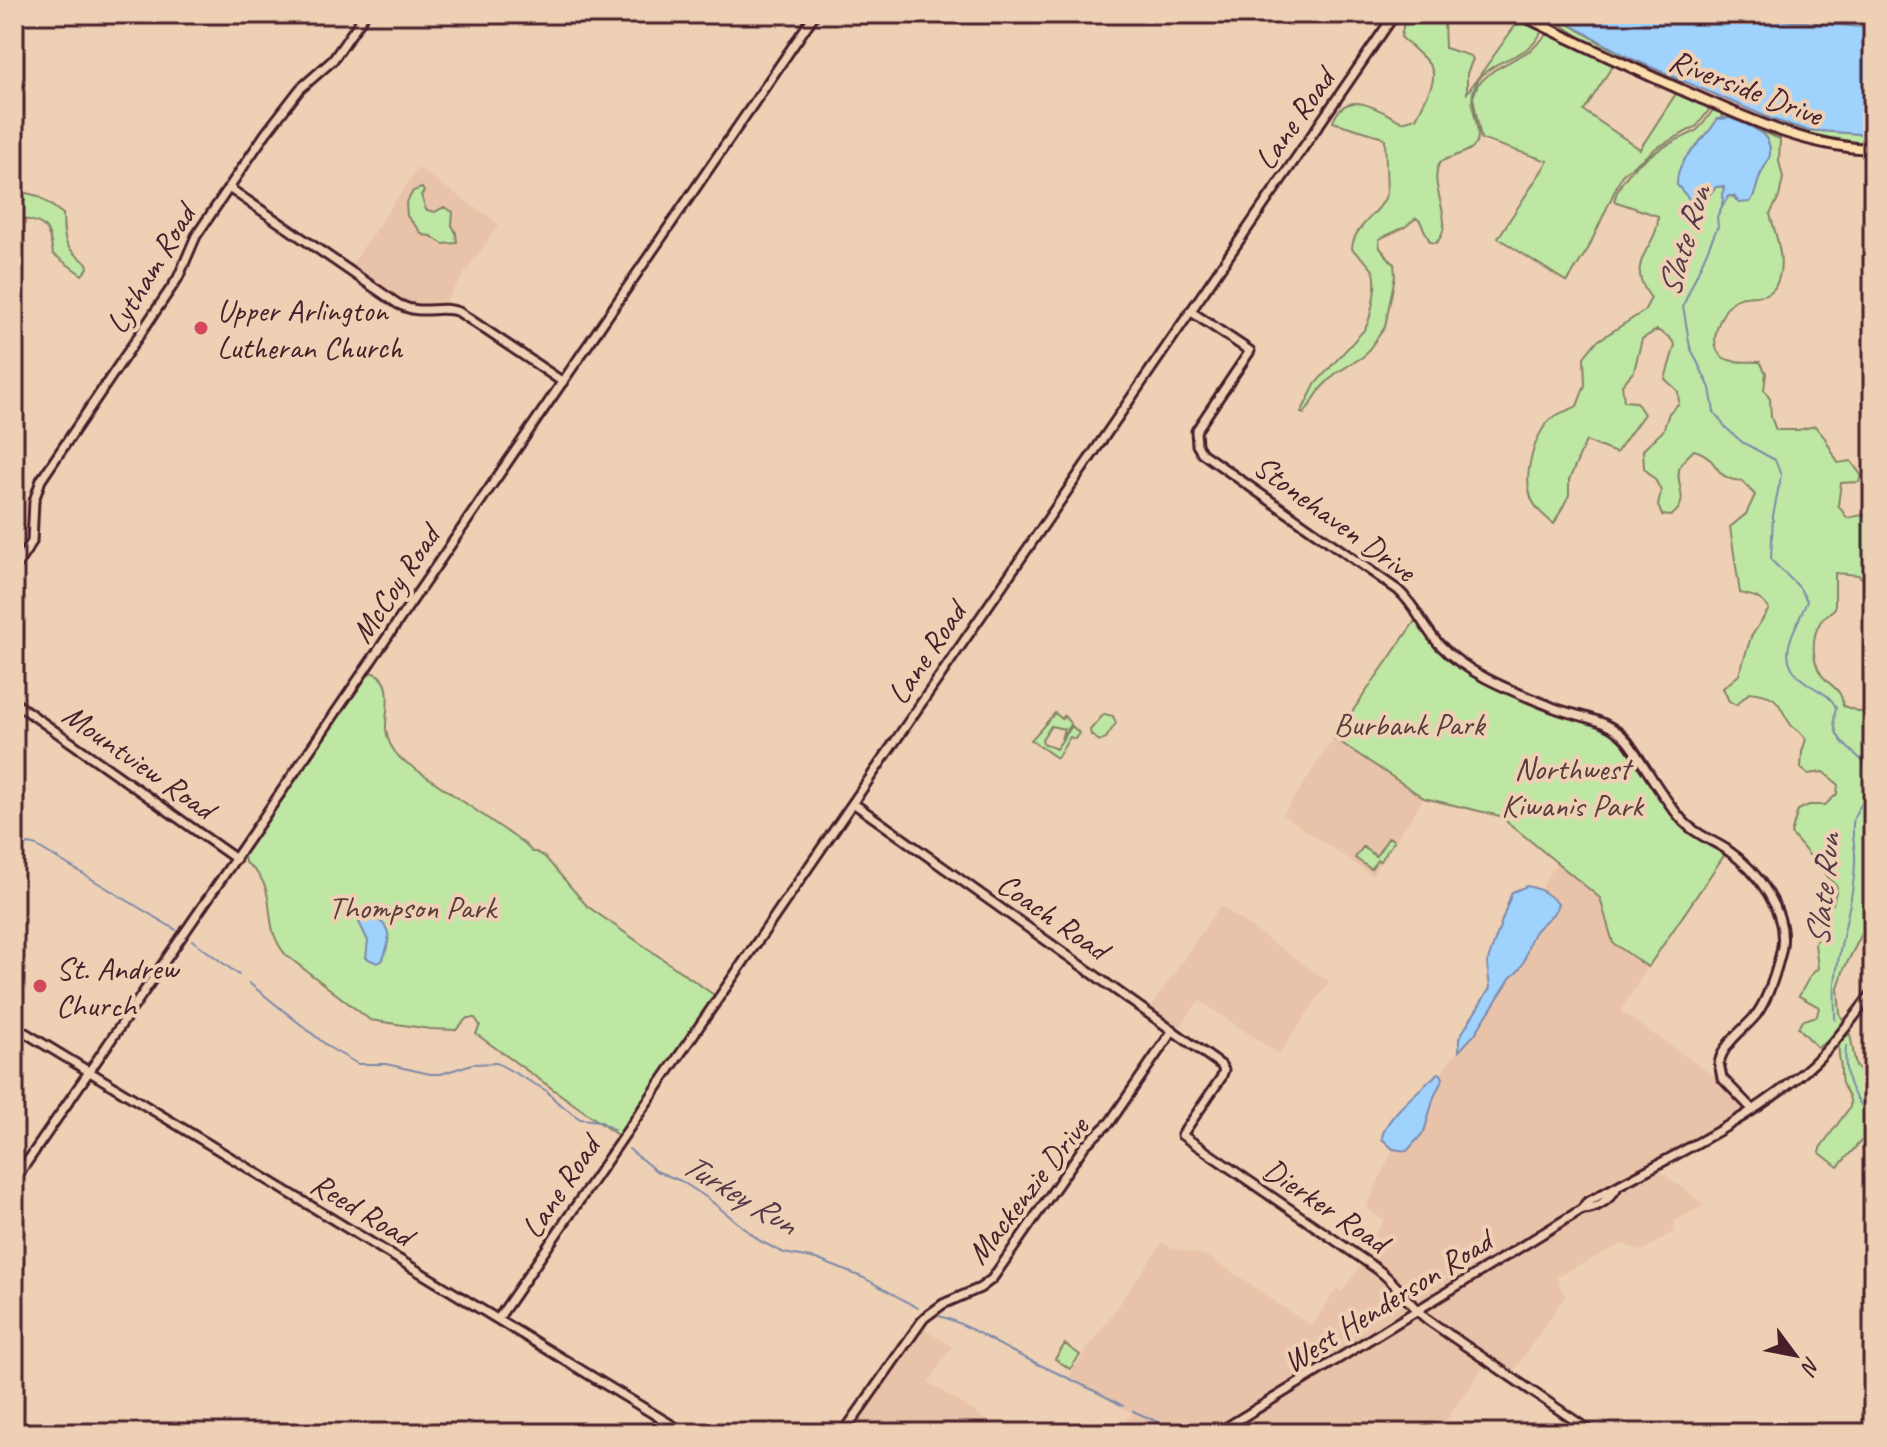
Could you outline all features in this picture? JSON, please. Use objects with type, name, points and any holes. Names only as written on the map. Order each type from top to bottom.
[{"type":"main road","name":"Riverside Drive","points":[[1519,14],[1732,111],[1808,141],[1873,149]]},
{"type":"street","name":"Lytham Road","points":[[14,569],[32,542],[34,501],[41,480],[178,278],[191,244],[229,188],[291,99],[333,60],[365,14]]},
{"type":"street","name":"McCoy Road","points":[[14,1181],[815,14]]},
{"type":"street","name":"Lane Road","points":[[498,1319],[1395,14]]},
{"type":"street","points":[[229,188],[398,304],[418,311],[451,309],[459,312],[563,382]]},
{"type":"street","name":"Stonehaven Drive","points":[[1190,311],[1250,351],[1195,436],[1197,445],[1205,455],[1398,590],[1413,604],[1437,642],[1464,665],[1545,704],[1597,719],[1617,730],[1687,824],[1699,835],[1735,856],[1764,888],[1775,905],[1782,926],[1781,952],[1762,1005],[1734,1037],[1719,1063],[1722,1078],[1752,1109]]},
{"type":"street","name":"Mountview Road","points":[[14,702],[236,859]]},
{"type":"street","name":"Coach Road","points":[[853,803],[1218,1062],[1224,1070],[1221,1078],[1182,1135]]},
{"type":"street","name":"West Henderson Road","points":[[1217,1433],[1582,1209],[1589,1209],[1610,1198],[1617,1188],[1752,1109],[1814,1063],[1873,992]]},
{"type":"street","name":"Reed Road","points":[[14,1026],[685,1433]]},
{"type":"street","name":"Mackenzie Drive","points":[[843,1433],[924,1318],[943,1304],[980,1288],[992,1279],[1085,1145],[1110,1122],[1173,1030]]},
{"type":"street","name":"Dierker Road","points":[[1182,1135],[1385,1275],[1401,1289],[1417,1311],[1593,1433]]},
{"type":"shaded area","points":[[418,168],[499,224],[442,306],[409,304],[350,267]]},
{"type":"shaded area","points":[[1334,738],[1424,798],[1372,875],[1283,815]]},
{"type":"shaded area","points":[[1557,861],[1600,898],[1613,943],[1648,967],[1620,1011],[1720,1080],[1747,1112],[1655,1167],[1705,1205],[1675,1221],[1674,1231],[1642,1251],[1622,1244],[1556,1277],[1565,1296],[1510,1376],[1488,1361],[1437,1433],[1390,1433],[1387,1430],[1385,1433],[1232,1433],[1228,1426],[1469,1277],[1464,1274],[1223,1423],[1228,1433],[1109,1433],[1132,1413],[1069,1376],[1162,1243],[1208,1256],[1311,1326],[1337,1289],[1342,1292],[1364,1260],[1360,1257],[1384,1220],[1366,1208],[1393,1149],[1404,1151],[1424,1132],[1443,1078],[1441,1074],[1511,977],[1520,972],[1537,930],[1556,912],[1550,895],[1541,889]]},
{"type":"shaded area","points":[[1220,906],[1329,982],[1279,1054],[1199,1000],[1176,1033],[1147,1013]]},
{"type":"shaded area","points":[[918,1325],[952,1347],[928,1382],[1007,1433],[843,1433]]},
{"type":"green space","points":[[1429,14],[1444,21],[1445,48],[1471,56],[1467,93],[1520,19],[1542,30],[1530,47],[1486,71],[1474,89],[1476,144],[1466,152],[1440,162],[1437,172],[1444,225],[1436,243],[1430,242],[1416,218],[1379,239],[1380,248],[1394,264],[1395,276],[1385,327],[1364,356],[1335,374],[1322,387],[1304,414],[1301,413],[1316,383],[1367,324],[1373,301],[1374,273],[1352,249],[1357,233],[1387,193],[1385,140],[1333,122],[1339,111],[1354,103],[1373,107],[1402,122],[1416,118],[1430,90],[1433,73],[1424,58],[1401,37],[1405,17]]},
{"type":"green space","points":[[1518,14],[1552,14],[1606,46],[1683,83],[1583,39],[1547,15],[1539,24]]},
{"type":"green space","points":[[1549,33],[1613,65],[1584,111],[1640,149],[1677,92],[1706,105],[1709,110],[1697,126],[1656,148],[1622,175],[1588,249],[1567,282],[1498,238],[1548,161],[1481,139],[1473,97],[1478,84],[1494,70],[1531,50]]},
{"type":"green space","points":[[1713,110],[1721,113],[1724,119],[1717,119],[1714,128],[1700,141],[1707,197],[1716,187],[1725,186],[1723,204],[1729,196],[1739,203],[1755,195],[1770,154],[1762,132],[1780,139],[1779,161],[1783,178],[1779,197],[1770,214],[1780,250],[1779,278],[1771,292],[1736,299],[1731,303],[1718,325],[1717,350],[1729,360],[1760,362],[1766,373],[1764,390],[1770,399],[1771,417],[1776,430],[1815,426],[1838,463],[1851,461],[1861,475],[1859,482],[1841,483],[1838,505],[1847,518],[1868,514],[1873,517],[1873,586],[1858,575],[1835,573],[1835,608],[1821,621],[1814,644],[1818,668],[1838,692],[1843,706],[1873,716],[1873,912],[1844,969],[1838,988],[1840,1014],[1844,1022],[1826,1043],[1817,1047],[1798,1027],[1804,1020],[1817,1016],[1819,1007],[1799,996],[1818,968],[1815,944],[1821,927],[1814,916],[1833,904],[1837,887],[1791,834],[1798,810],[1809,805],[1825,805],[1837,794],[1838,784],[1823,772],[1808,774],[1801,768],[1806,739],[1791,725],[1774,699],[1750,692],[1736,705],[1729,701],[1723,688],[1739,675],[1751,637],[1769,609],[1760,599],[1740,593],[1730,527],[1746,514],[1755,495],[1743,481],[1725,476],[1709,458],[1694,450],[1680,466],[1681,504],[1671,516],[1662,515],[1658,506],[1661,491],[1644,468],[1643,450],[1663,431],[1669,413],[1679,403],[1678,391],[1665,379],[1675,345],[1670,338],[1657,330],[1642,339],[1634,371],[1622,385],[1624,401],[1636,402],[1644,414],[1616,453],[1586,441],[1569,480],[1569,495],[1554,524],[1534,503],[1529,485],[1530,464],[1541,432],[1554,417],[1577,406],[1585,385],[1584,357],[1596,342],[1644,311],[1651,298],[1640,274],[1644,254],[1654,237],[1658,216],[1614,201],[1618,191],[1637,165],[1665,146],[1695,132]]},
{"type":"green space","points":[[1774,120],[1807,130],[1873,135],[1873,145],[1802,135],[1773,124]]},
{"type":"green space","points":[[422,188],[426,210],[435,212],[444,207],[453,212],[452,225],[457,243],[443,244],[423,235],[407,216],[406,204],[413,191]]},
{"type":"green space","points":[[14,192],[38,196],[63,214],[66,243],[73,253],[87,263],[88,268],[82,275],[53,254],[49,234],[39,223],[24,219],[14,224]]},
{"type":"green space","name":"Northwest Kiwanis Park","points":[[1417,618],[1434,644],[1470,673],[1558,715],[1601,725],[1617,734],[1681,824],[1691,835],[1725,854],[1648,967],[1613,943],[1600,898],[1500,816],[1424,798],[1334,738]]},
{"type":"green space","name":"Thompson Park","points":[[370,672],[378,675],[387,687],[387,733],[391,746],[401,759],[525,844],[532,852],[545,857],[587,906],[714,995],[620,1137],[476,1034],[480,1025],[475,1018],[467,1018],[456,1030],[370,1020],[286,955],[278,942],[264,884],[245,862],[244,856]]},
{"type":"green space","points":[[1055,713],[1062,719],[1064,716],[1071,724],[1061,739],[1064,729],[1051,726],[1042,739],[1043,743],[1056,749],[1072,726],[1079,733],[1075,739],[1070,737],[1057,758],[1031,740]]},
{"type":"green space","points":[[1104,714],[1113,716],[1116,723],[1106,738],[1100,741],[1091,735],[1090,730]]},
{"type":"green space","points":[[1389,837],[1394,841],[1371,869],[1355,858],[1363,847],[1376,856]]},
{"type":"green space","points":[[1850,1034],[1856,1066],[1873,1086],[1873,1131],[1838,1167],[1820,1153],[1820,1148],[1850,1107],[1841,1080],[1839,1050],[1842,1040]]},
{"type":"green space","points":[[1065,1344],[1080,1355],[1070,1369],[1055,1359]]},
{"type":"water","points":[[1552,14],[1764,14],[1781,20],[1873,28],[1873,135],[1807,130],[1774,120],[1630,58]]},
{"type":"water","points":[[1730,118],[1763,134],[1770,146],[1754,197],[1750,202],[1739,203],[1734,196],[1729,196],[1722,206],[1724,186],[1716,187],[1699,202],[1689,199],[1677,185],[1681,165],[1717,119]]},
{"type":"water","points":[[1527,886],[1547,894],[1558,904],[1556,909],[1534,933],[1521,967],[1511,977],[1475,1034],[1459,1051],[1459,1038],[1490,988],[1487,963],[1512,892]]},
{"type":"water","points":[[366,913],[381,922],[388,932],[385,953],[382,961],[377,963],[366,958],[368,941],[359,922],[360,915]]},
{"type":"water","points":[[1438,1073],[1443,1078],[1424,1132],[1407,1151],[1393,1149],[1382,1139],[1389,1122]]},
{"type":"waterway","name":"Slate Run","points":[[1722,206],[1717,217],[1718,226],[1683,306],[1690,347],[1710,388],[1714,412],[1726,428],[1742,442],[1775,460],[1781,475],[1773,516],[1771,560],[1799,587],[1807,601],[1791,637],[1789,658],[1792,668],[1836,707],[1834,722],[1837,733],[1864,763],[1872,780],[1870,791],[1853,824],[1854,876],[1837,968],[1835,1020]]},
{"type":"waterway","name":"Turkey Run","points":[[14,850],[29,844],[37,846],[176,930]]},
{"type":"waterway","name":"Turkey Run","points":[[192,940],[239,975]]},
{"type":"waterway","name":"Turkey Run","points":[[249,983],[330,1048],[358,1064],[386,1064],[441,1074],[472,1064],[497,1063],[547,1091],[580,1119],[600,1121],[614,1130]]},
{"type":"waterway","name":"Slate Run","points":[[1846,1046],[1850,1086],[1873,1120]]},
{"type":"waterway","name":"Turkey Run","points":[[629,1149],[656,1171],[681,1181],[706,1197],[760,1241],[784,1253],[816,1259],[864,1278],[918,1308]]},
{"type":"waterway","name":"Turkey Run","points":[[939,1316],[967,1327],[1123,1406]]},
{"type":"waterway","name":"Turkey Run","points":[[1133,1411],[1167,1426],[1173,1433]]},
{"type":"place","name":"Upper Arlington Lutheran Church","points":[[201,328]]},
{"type":"place","name":"St. Andrew Church","points":[[40,986]]},
{"type":"park label","name":"Burbank Park","points":[[1409,724]]}]
